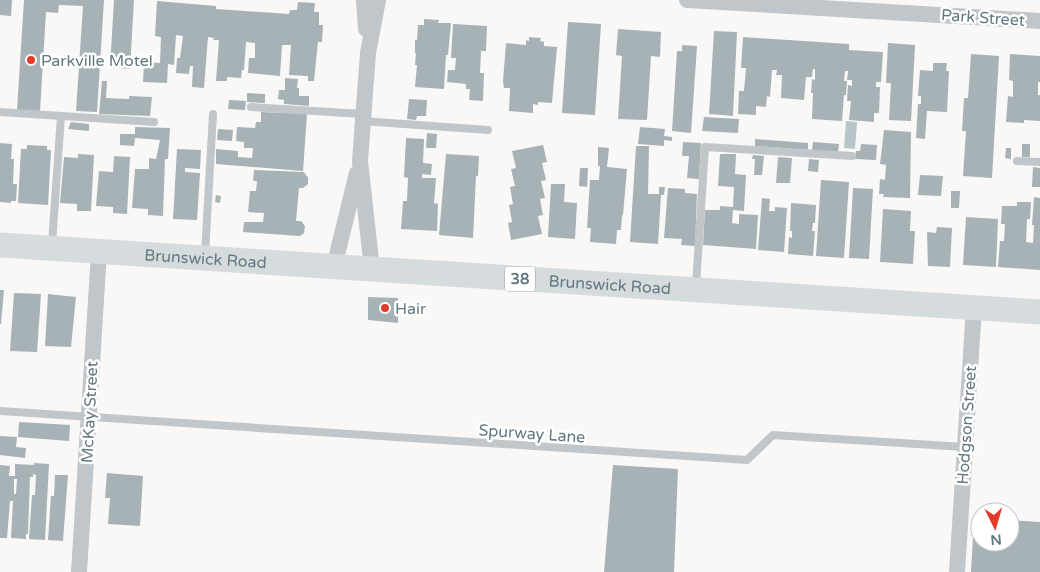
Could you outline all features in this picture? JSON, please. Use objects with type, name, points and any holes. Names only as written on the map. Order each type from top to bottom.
[{"type":"main road","name":"Brunswick Road","points":[[0,245],[1040,312]]},
{"type":"street","points":[[364,0],[368,54]]},
{"type":"street","points":[[372,269],[360,161],[368,54],[378,0]]},
{"type":"street","name":"Park Street","points":[[687,0],[1040,21]]},
{"type":"street","points":[[334,267],[360,161]]},
{"type":"street","name":"McKay Street","points":[[80,572],[99,252]]},
{"type":"street","name":"Hodgson Street","points":[[957,572],[974,307]]},
{"type":"lane","points":[[252,107],[488,130]]},
{"type":"lane","points":[[0,112],[154,122]]},
{"type":"lane","points":[[204,259],[213,114]]},
{"type":"lane","points":[[52,249],[61,116]]},
{"type":"lane","points":[[696,290],[705,148],[852,156]]},
{"type":"lane","points":[[1017,161],[1040,162]]},
{"type":"lane","name":"Spurway Lane","points":[[0,411],[747,460],[773,435],[965,448]]},
{"type":"shaded area","points":[[846,121],[857,122],[855,149],[844,148]]},
{"type":"building","points":[[0,0],[12,0],[11,16],[0,15]]},
{"type":"building","name":"Parkville Motel","points":[[24,0],[104,0],[97,112],[76,111],[83,6],[59,5],[58,13],[46,12],[40,111],[17,110]]},
{"type":"building","points":[[114,0],[134,0],[130,69],[110,67]]},
{"type":"building","points":[[157,1],[216,6],[216,9],[289,14],[290,10],[297,10],[298,2],[315,3],[314,12],[319,12],[319,25],[323,25],[322,42],[318,42],[314,81],[308,81],[308,76],[289,75],[291,45],[282,45],[280,76],[248,73],[249,58],[255,58],[255,43],[246,42],[244,70],[242,70],[241,78],[227,77],[227,81],[216,81],[219,40],[213,40],[214,38],[208,37],[204,88],[192,87],[193,66],[190,66],[189,74],[176,73],[177,58],[180,58],[183,36],[176,35],[174,65],[168,64],[167,83],[143,82],[144,62],[160,63],[161,37],[155,36]]},
{"type":"building","points":[[424,19],[439,20],[438,23],[451,23],[448,55],[446,55],[444,89],[415,87],[417,65],[415,65],[415,40],[417,40],[418,25],[424,25]]},
{"type":"building","points":[[568,22],[601,24],[595,115],[562,113]]},
{"type":"building","points":[[453,24],[487,26],[486,51],[481,51],[480,73],[484,73],[483,101],[469,100],[470,89],[466,89],[466,84],[447,82],[448,70],[455,70],[456,58],[451,58]]},
{"type":"building","points":[[618,29],[661,32],[660,57],[651,56],[647,120],[618,119],[622,56],[616,55]]},
{"type":"building","points":[[714,31],[737,32],[733,116],[709,114]]},
{"type":"building","points":[[529,37],[541,38],[540,41],[544,42],[544,46],[557,47],[552,103],[538,102],[538,105],[533,104],[533,113],[509,111],[510,88],[504,88],[503,81],[506,43],[526,45],[526,40],[529,41]]},
{"type":"building","points":[[743,37],[849,44],[849,50],[883,52],[881,82],[876,82],[876,87],[880,87],[879,113],[874,113],[874,122],[849,120],[851,101],[847,101],[848,85],[852,86],[852,80],[847,80],[848,71],[845,71],[844,81],[847,81],[842,121],[812,119],[813,93],[811,93],[812,79],[815,80],[815,69],[813,69],[812,77],[806,77],[804,100],[781,98],[782,75],[776,75],[777,70],[772,70],[770,97],[767,96],[766,107],[756,106],[756,115],[738,114],[739,91],[744,91],[746,68],[741,68]]},
{"type":"building","points":[[888,43],[915,45],[911,121],[889,120],[891,83],[886,83]]},
{"type":"building","points":[[682,45],[697,46],[691,133],[672,131],[677,51],[682,51]]},
{"type":"building","points":[[971,54],[999,56],[992,178],[963,176],[966,131],[962,131],[964,98],[968,98]]},
{"type":"building","points":[[1010,54],[1040,56],[1038,95],[1040,95],[1040,121],[1024,120],[1024,123],[1006,122],[1008,96],[1013,97],[1013,81],[1009,80]]},
{"type":"building","points":[[933,63],[947,63],[946,71],[949,71],[947,112],[927,111],[925,139],[916,138],[918,104],[921,104],[921,96],[918,96],[920,70],[933,71]]},
{"type":"building","points":[[285,78],[298,79],[297,88],[299,88],[299,96],[309,96],[309,106],[284,104],[284,100],[278,99],[279,90],[285,90]]},
{"type":"building","points":[[102,81],[107,81],[106,98],[152,97],[150,116],[99,114]]},
{"type":"building","points":[[247,93],[265,94],[265,103],[247,102]]},
{"type":"building","points":[[409,99],[427,100],[426,116],[417,116],[416,120],[407,119]]},
{"type":"building","points":[[229,100],[246,101],[245,110],[228,109]]},
{"type":"building","points":[[261,112],[307,114],[303,171],[216,164],[216,149],[238,151],[238,157],[252,158],[253,148],[244,148],[244,142],[236,141],[237,127],[255,128],[256,122],[261,122]]},
{"type":"building","points":[[704,117],[739,119],[738,133],[702,131]]},
{"type":"building","points":[[71,122],[89,124],[89,131],[68,129]]},
{"type":"building","points":[[135,127],[170,128],[168,159],[165,159],[163,216],[148,215],[148,209],[132,208],[135,169],[149,169],[149,158],[156,159],[160,140],[135,138],[134,146],[120,145],[120,134],[135,134]]},
{"type":"building","points":[[640,127],[665,129],[664,136],[672,137],[672,141],[664,140],[664,146],[638,144]]},
{"type":"building","points":[[218,129],[233,130],[232,141],[217,140]]},
{"type":"building","points":[[884,130],[911,132],[910,198],[883,197],[884,194],[879,194],[880,179],[885,180],[886,165],[880,164]]},
{"type":"building","points":[[427,133],[437,134],[436,148],[426,148]]},
{"type":"building","points":[[406,138],[424,139],[423,163],[432,164],[431,175],[422,174],[422,178],[436,178],[434,203],[438,204],[437,231],[401,229],[403,201],[407,201],[408,178],[404,177]]},
{"type":"building","points":[[755,139],[808,143],[808,150],[755,146]]},
{"type":"building","points":[[683,142],[701,143],[699,179],[687,178],[689,156],[682,156]]},
{"type":"building","points":[[813,142],[839,144],[838,152],[812,150]]},
{"type":"building","points":[[0,143],[12,144],[11,159],[14,159],[13,184],[17,184],[16,201],[11,201],[11,203],[0,202]]},
{"type":"building","points":[[861,144],[877,145],[876,160],[855,159],[856,151],[860,151]]},
{"type":"building","points":[[1022,144],[1030,144],[1030,157],[1022,157]]},
{"type":"building","points":[[27,145],[47,146],[47,150],[51,150],[48,205],[18,203],[21,149],[27,149]]},
{"type":"building","points":[[543,145],[547,162],[542,163],[546,180],[541,181],[545,198],[540,199],[543,215],[538,216],[542,234],[511,240],[508,223],[512,222],[509,205],[513,204],[510,187],[515,186],[511,169],[516,168],[512,151]]},
{"type":"building","points":[[636,146],[649,146],[648,194],[659,194],[659,187],[665,187],[664,195],[661,195],[658,244],[630,242]]},
{"type":"building","points":[[598,147],[609,148],[607,167],[627,169],[621,230],[617,230],[616,244],[590,242],[591,228],[587,228],[590,180],[599,180]]},
{"type":"building","points":[[1006,148],[1011,148],[1011,159],[1005,158]]},
{"type":"building","points":[[177,149],[201,150],[200,169],[185,168],[185,172],[200,173],[197,220],[173,219]]},
{"type":"building","points":[[78,154],[94,155],[91,211],[77,211],[77,204],[60,203],[64,157],[78,158]]},
{"type":"building","points":[[446,154],[479,156],[478,176],[476,176],[473,238],[439,235]]},
{"type":"building","points":[[720,154],[736,154],[735,174],[746,175],[744,211],[733,210],[732,223],[739,224],[739,214],[758,215],[756,249],[703,245],[705,210],[720,210],[720,206],[733,207],[734,187],[718,186]]},
{"type":"building","points":[[753,155],[764,156],[762,175],[754,175],[755,159],[752,159]]},
{"type":"building","points":[[114,156],[130,157],[127,214],[113,213],[113,207],[96,206],[99,171],[113,172]]},
{"type":"building","points":[[778,157],[792,158],[790,183],[776,183]]},
{"type":"building","points":[[809,159],[819,160],[818,172],[808,171]]},
{"type":"building","points":[[1033,167],[1040,168],[1040,187],[1032,187]]},
{"type":"building","points":[[580,168],[588,168],[587,187],[579,186]]},
{"type":"building","points":[[254,170],[304,172],[308,178],[308,184],[303,188],[299,188],[296,221],[301,221],[305,226],[304,233],[300,236],[243,232],[244,222],[263,222],[264,213],[248,212],[250,191],[256,191],[257,181],[253,181]]},
{"type":"building","points":[[920,175],[943,176],[941,196],[918,195]]},
{"type":"building","points":[[821,180],[849,182],[844,258],[816,256]]},
{"type":"building","points":[[551,184],[565,184],[564,202],[577,203],[575,239],[548,237]]},
{"type":"building","points":[[668,188],[685,189],[685,193],[697,194],[695,246],[681,245],[682,239],[664,238]]},
{"type":"building","points":[[853,188],[873,189],[869,259],[849,258]]},
{"type":"building","points":[[951,191],[960,191],[959,208],[951,208]]},
{"type":"building","points":[[216,195],[221,196],[220,203],[215,202]]},
{"type":"building","points":[[1034,197],[1040,198],[1040,270],[998,267],[1000,241],[1004,241],[1005,224],[1001,224],[1002,206],[1017,206],[1017,202],[1031,202],[1030,219],[1027,219],[1026,242],[1033,243]]},
{"type":"building","points":[[762,198],[770,199],[769,211],[775,211],[775,207],[787,208],[784,252],[758,250]]},
{"type":"building","points":[[791,203],[816,205],[815,223],[813,223],[812,231],[815,231],[813,256],[788,254],[789,237],[792,238],[792,231],[790,231]]},
{"type":"building","points":[[883,209],[911,211],[910,231],[915,231],[913,264],[880,262]]},
{"type":"building","points":[[966,217],[998,219],[996,267],[963,265]]},
{"type":"building","points":[[937,227],[952,228],[950,267],[928,266],[927,232],[936,233]]},
{"type":"building","points":[[0,290],[4,290],[1,324],[0,324]]},
{"type":"building","points":[[14,293],[41,294],[37,352],[10,351]]},
{"type":"building","points":[[48,294],[76,297],[71,347],[45,346]]},
{"type":"building","points":[[368,297],[398,298],[398,323],[368,320]]},
{"type":"building","points":[[19,422],[70,425],[69,441],[18,437]]},
{"type":"building","points":[[0,436],[17,437],[16,447],[26,448],[25,458],[0,455]]},
{"type":"building","points":[[34,463],[49,464],[45,540],[29,539],[32,495],[35,495],[36,475],[33,474],[33,477],[30,477],[28,534],[26,534],[26,539],[11,538],[13,501],[10,501],[7,538],[0,538],[0,465],[10,466],[9,476],[15,476],[15,464],[34,465]],"holes":[[[14,479],[17,479],[16,494],[14,494]]]},
{"type":"building","points":[[613,465],[678,469],[674,572],[604,572]]},
{"type":"building","points":[[107,473],[143,476],[140,526],[108,524],[110,498],[105,498]]},
{"type":"building","points":[[55,475],[68,475],[63,541],[48,540],[51,496],[54,496]]},
{"type":"building","points":[[1020,521],[1040,522],[1040,572],[971,572],[972,552],[1020,552]]},
{"type":"place","name":"Parkville Motel","points":[[31,60]]},
{"type":"place","name":"Hair","points":[[385,308]]}]
